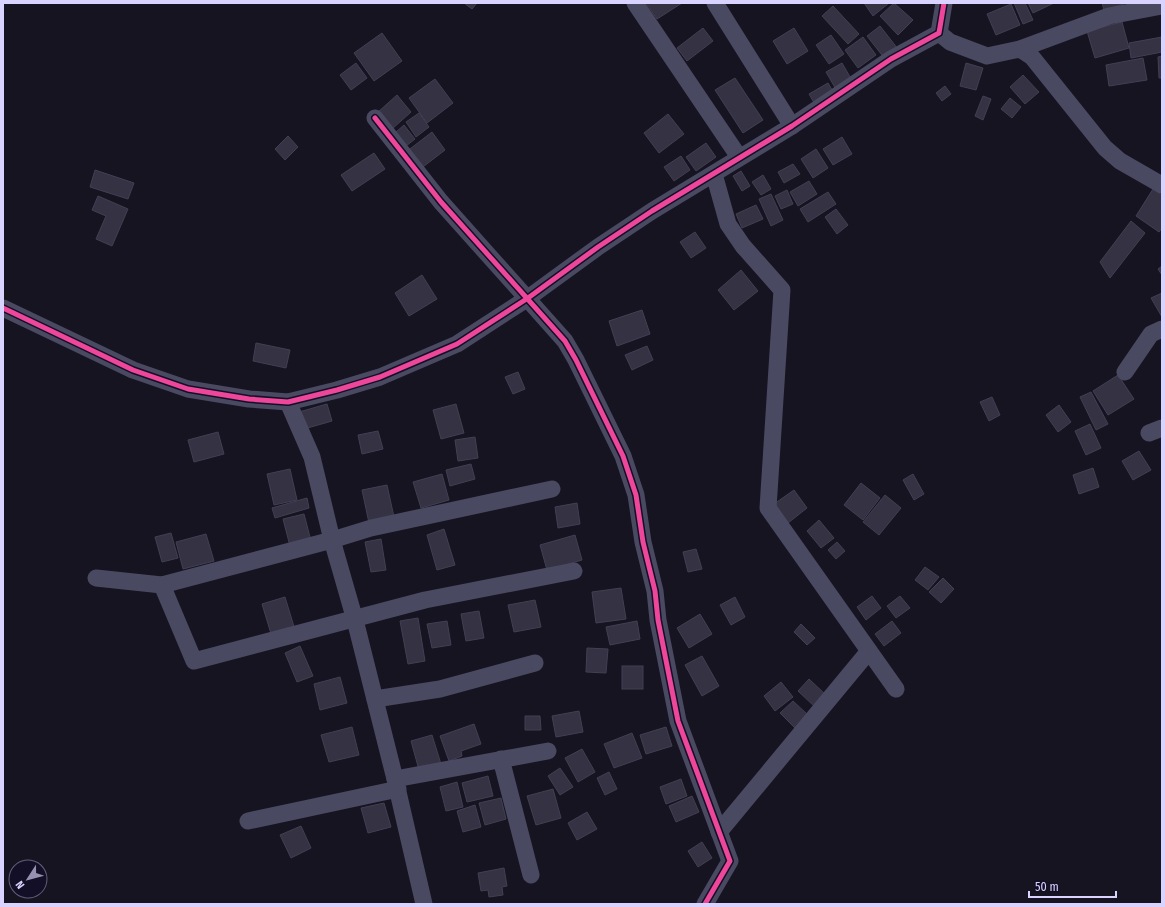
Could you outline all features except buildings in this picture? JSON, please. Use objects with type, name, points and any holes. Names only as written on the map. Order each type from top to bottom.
[{"type":"street","points":[[635,3],[739,157]]},
{"type":"street","points":[[715,3],[792,126]]},
{"type":"street","points":[[939,33],[944,3]]},
{"type":"street","points":[[939,33],[950,42],[987,56],[1020,49],[1109,16],[1162,6]]},
{"type":"street","points":[[3,308],[133,370],[188,389],[250,399],[288,402],[337,390],[380,377],[450,347],[528,298],[610,239],[652,211],[792,126],[891,59],[939,33]]},
{"type":"street","points":[[1020,49],[1032,57],[1105,148],[1120,161],[1162,185]]},
{"type":"street","points":[[375,118],[456,220],[528,298],[565,341],[624,456],[636,495],[643,542],[655,591],[658,620],[678,722],[690,758],[730,861],[705,904]]},
{"type":"street","points":[[714,174],[728,224],[743,246],[782,290],[768,508],[896,689]]},
{"type":"street","points":[[1125,372],[1151,334],[1162,329]]},
{"type":"street","points":[[288,402],[312,458],[332,540],[375,698],[424,904]]},
{"type":"street","points":[[96,578],[162,585],[332,540],[371,528],[552,489]]},
{"type":"street","points":[[162,585],[194,661],[354,620],[425,600],[574,571]]},
{"type":"street","points":[[719,832],[869,651]]},
{"type":"street","points":[[375,698],[440,689],[535,663]]},
{"type":"street","points":[[248,821],[396,784],[548,751]]},
{"type":"street","points":[[501,760],[531,875]]},
{"type":"cycle path","points":[[3,308],[133,370],[188,389],[249,399],[288,402],[337,390],[380,377],[457,344],[528,298],[598,247],[652,211],[792,126],[891,59],[939,33],[944,3]]},
{"type":"cycle path","points":[[375,118],[441,202],[565,341],[576,360],[623,456],[636,495],[643,542],[655,591],[658,620],[678,721],[730,861],[705,904]]}]
